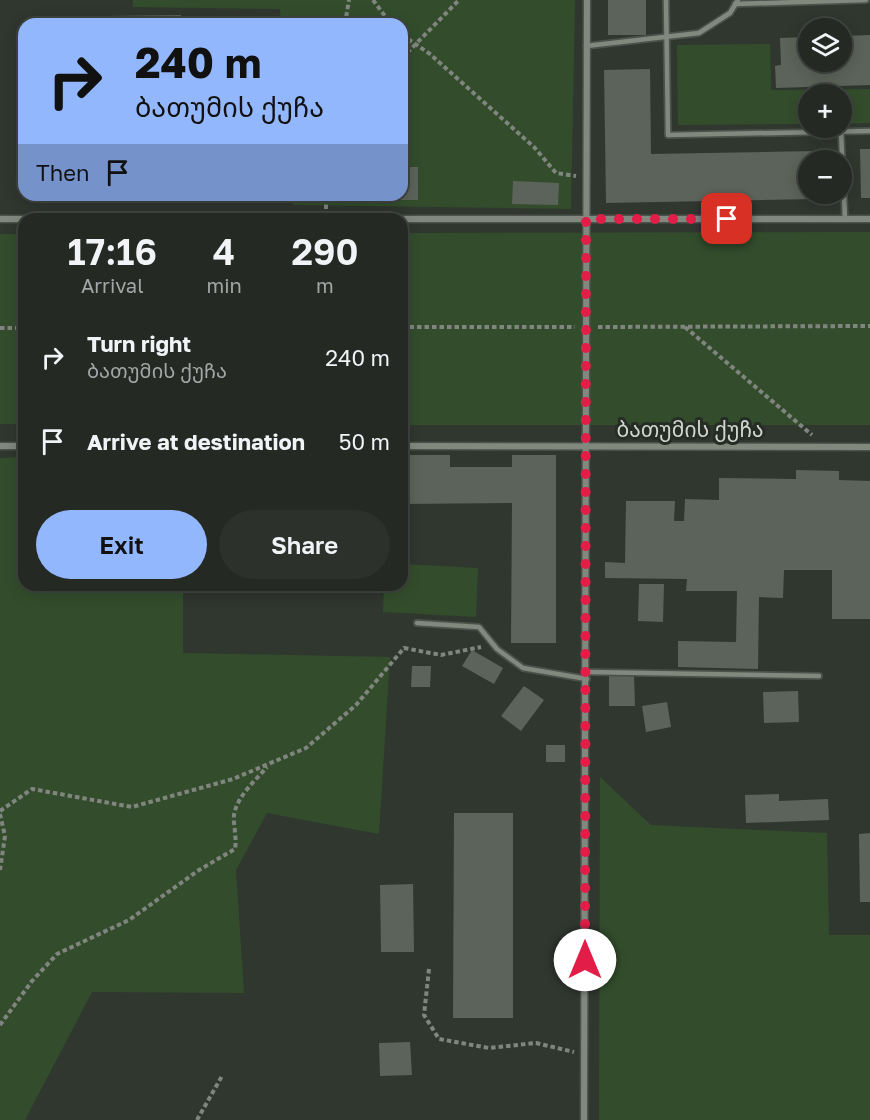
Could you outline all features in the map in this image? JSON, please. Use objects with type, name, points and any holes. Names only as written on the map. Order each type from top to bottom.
[{"type":"street","points":[[584,1120],[587,675],[587,0]]},
{"type":"street","points":[[0,219],[18,219]]},
{"type":"street","points":[[408,219],[870,219]]},
{"type":"street","points":[[0,446],[18,446]]},
{"type":"street","name":"ბათუმის ქუჩა","points":[[408,446],[870,447]]},
{"type":"lane","points":[[666,0],[668,135],[798,133]]},
{"type":"lane","points":[[586,46],[699,33],[730,13],[737,2],[866,0]]},
{"type":"lane","points":[[852,132],[870,131]]},
{"type":"lane","points":[[841,138],[845,219]]},
{"type":"lane","points":[[417,623],[479,627],[494,644],[523,668],[587,675],[819,676]]},
{"type":"path","points":[[346,18],[349,0]]},
{"type":"path","points":[[374,0],[387,18]]},
{"type":"path","points":[[408,52],[459,0]]},
{"type":"path","points":[[408,39],[430,54],[534,147],[556,173],[586,177]]},
{"type":"path","points":[[684,326],[826,447]]},
{"type":"path","points":[[408,327],[870,326]]},
{"type":"path","points":[[0,328],[18,328]]},
{"type":"path","points":[[0,870],[5,836],[0,813],[32,789],[132,807],[233,779],[306,748],[348,713],[404,648],[441,655],[494,644]]},
{"type":"path","points":[[0,1025],[32,981],[57,954],[129,921],[199,870],[235,849],[237,834],[234,815],[245,792],[270,764]]},
{"type":"path","points":[[429,969],[424,1015],[439,1039],[489,1048],[536,1043],[584,1054]]},
{"type":"path","points":[[197,1120],[222,1076]]},
{"type":"green space","points":[[133,0],[575,0],[571,209],[293,205],[293,201],[408,201],[408,18],[281,18],[280,9],[133,7]]},
{"type":"green space","points":[[770,44],[771,90],[798,90],[798,124],[678,125],[677,45]]},
{"type":"green space","points":[[852,89],[870,89],[870,123],[852,124]]},
{"type":"green space","points":[[870,232],[870,425],[408,425],[408,233]]},
{"type":"green space","points":[[0,234],[18,234],[18,424],[0,424]]},
{"type":"green space","points":[[18,457],[18,591],[183,591],[183,653],[390,657],[379,834],[267,813],[236,870],[244,993],[92,992],[25,1120],[0,1120],[0,458]]},
{"type":"green space","points":[[408,564],[478,568],[476,617],[383,612],[384,591],[408,591]]},
{"type":"green space","points":[[600,777],[651,825],[827,833],[829,935],[870,935],[870,1120],[599,1120]]},
{"type":"building","points":[[608,0],[646,0],[646,35],[608,35]]},
{"type":"building","points":[[181,15],[181,18],[104,18],[104,16]]},
{"type":"building","points":[[870,35],[870,85],[798,84],[798,87],[776,88],[775,66],[781,65],[780,38],[798,37],[798,72],[852,72],[852,36]]},
{"type":"building","points":[[650,69],[651,154],[798,151],[798,199],[606,203],[604,70]]},
{"type":"building","points":[[860,149],[870,149],[870,198],[861,198]]},
{"type":"building","points":[[408,167],[418,167],[418,200],[408,200]]},
{"type":"building","points":[[513,181],[559,183],[558,205],[512,204]]},
{"type":"building","points":[[408,455],[450,455],[450,467],[512,467],[512,455],[556,455],[556,643],[511,643],[512,503],[408,504]]},
{"type":"building","points":[[796,470],[839,471],[839,480],[870,481],[870,619],[832,619],[832,570],[784,570],[783,598],[759,597],[758,669],[678,667],[678,641],[736,642],[737,591],[686,591],[687,579],[605,578],[605,562],[625,563],[626,501],[675,501],[674,521],[684,521],[685,499],[719,500],[719,478],[796,479]]},
{"type":"building","points":[[639,584],[664,584],[663,622],[638,621]]},
{"type":"building","points":[[472,650],[503,668],[494,684],[462,666]]},
{"type":"building","points":[[412,666],[431,666],[430,687],[411,687]]},
{"type":"building","points":[[634,675],[635,706],[609,706],[609,676]]},
{"type":"building","points":[[524,686],[544,700],[521,731],[501,716]]},
{"type":"building","points":[[798,691],[799,722],[764,723],[763,692]]},
{"type":"building","points":[[667,702],[671,727],[646,732],[642,706]]},
{"type":"building","points":[[546,745],[565,745],[565,762],[546,762]]},
{"type":"building","points":[[779,794],[779,801],[828,799],[829,820],[746,823],[745,795]]},
{"type":"building","points":[[454,813],[513,813],[513,1018],[453,1018]]},
{"type":"building","points":[[870,833],[870,902],[860,902],[859,834]]},
{"type":"building","points":[[413,884],[414,952],[381,952],[380,885]]},
{"type":"building","points":[[410,1042],[412,1075],[380,1076],[379,1043]]},
{"type":"route","points":[[585,960],[586,219],[727,219]]}]
